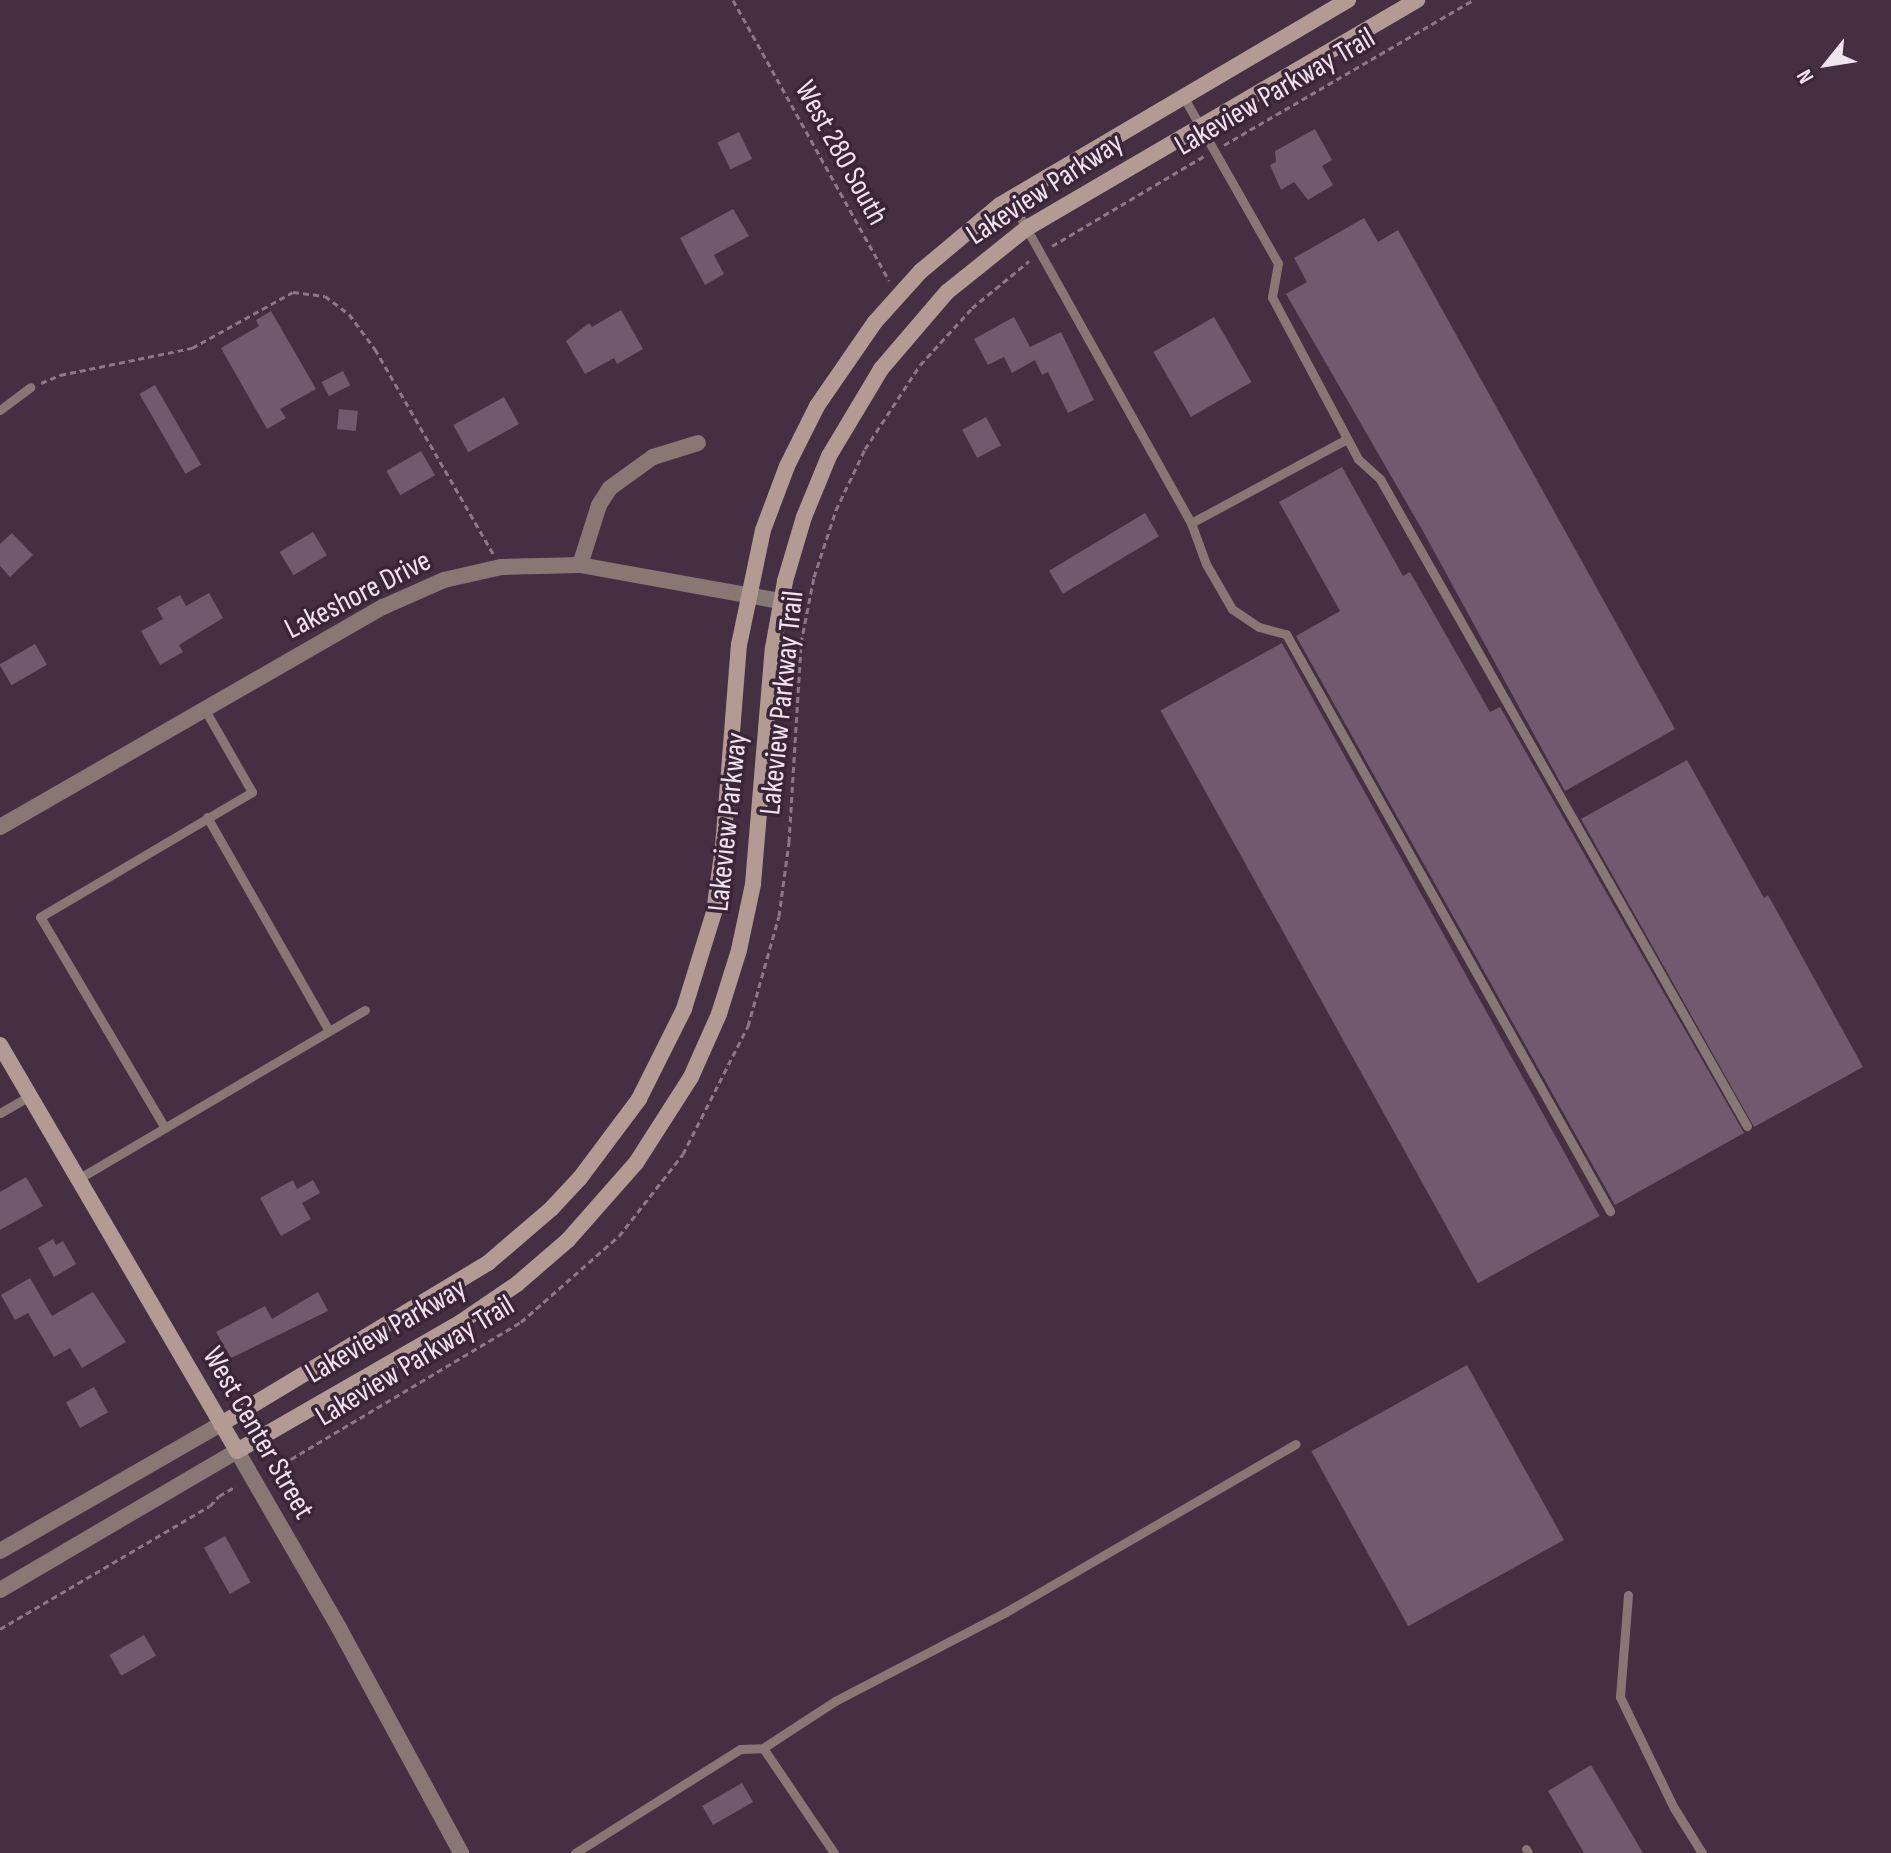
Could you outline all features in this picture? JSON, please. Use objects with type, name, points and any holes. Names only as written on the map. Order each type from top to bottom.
[{"type":"main road","name":"Lakeview Parkway","points":[[221,1424],[488,1263],[521,1237],[580,1178],[639,1099],[684,1009],[714,912],[723,847],[739,645],[763,530],[801,436],[854,348],[897,296],[947,248],[1010,199],[1348,0]]},
{"type":"main road","name":"Lakeview Parkway","points":[[237,1451],[461,1322],[517,1284],[592,1216],[656,1135],[691,1077],[719,1014],[747,917],[757,854],[773,648],[793,548],[815,486],[863,396],[902,343],[939,301],[980,263],[1027,228],[1417,0]]},
{"type":"main road","name":"West Center Street","points":[[0,1045],[237,1451]]},
{"type":"street","points":[[580,565],[599,505],[610,488],[653,457],[698,443]]},
{"type":"street","name":"Lakeshore Drive","points":[[0,827],[404,596],[444,580],[501,567],[580,565],[781,601]]},
{"type":"street","name":"Lakeview Parkway","points":[[0,1551],[221,1424]]},
{"type":"street","name":"Lakeview Parkway","points":[[0,1590],[237,1451]]},
{"type":"street","name":"West Center Street","points":[[237,1451],[339,1628],[461,1853]]},
{"type":"lane","points":[[1183,96],[1278,263],[1272,297],[1347,439],[1358,459],[1380,479],[1747,1126]]},
{"type":"lane","points":[[1010,199],[1191,523],[1206,564],[1232,609],[1259,627],[1286,634],[1610,1211]]},
{"type":"lane","points":[[0,410],[30,387]]},
{"type":"lane","points":[[1191,523],[1347,439]]},
{"type":"lane","points":[[165,1128],[40,917],[252,792],[205,710]]},
{"type":"lane","points":[[207,817],[329,1031]]},
{"type":"lane","points":[[78,1179],[365,1010]]},
{"type":"lane","points":[[0,1113],[30,1096]]},
{"type":"lane","points":[[575,1853],[740,1749],[763,1748],[835,1701],[1004,1613],[1295,1444]]},
{"type":"lane","points":[[1628,1595],[1620,1697],[1674,1808],[1702,1853]]},
{"type":"lane","points":[[763,1748],[834,1853]]},
{"type":"path","name":"West 280 South","points":[[733,0],[897,296]]},
{"type":"path","name":"Lakeview Parkway Trail","points":[[279,1463],[521,1322],[619,1236],[683,1154],[712,1104],[748,1026],[779,916],[789,842],[801,643],[814,577],[836,510],[865,449],[920,365],[972,308],[1040,253],[1473,0]]},
{"type":"path","points":[[30,387],[60,375],[192,348],[293,292],[325,296],[349,314],[375,349],[501,567]]},
{"type":"path","points":[[0,1629],[210,1506],[228,1490]]},
{"type":"building","points":[[1315,129],[1332,160],[1322,166],[1333,185],[1308,200],[1294,182],[1281,190],[1270,165],[1276,162],[1275,151]]},
{"type":"building","points":[[739,132],[752,159],[731,169],[717,143]]},
{"type":"building","points":[[733,209],[749,236],[714,255],[724,274],[705,285],[680,238]]},
{"type":"building","points":[[1364,218],[1378,242],[1398,230],[1675,729],[1565,791],[1424,533],[1286,294],[1307,282],[1294,258]]},
{"type":"building","points":[[621,310],[643,349],[617,364],[614,358],[585,374],[566,341],[589,323],[592,327]]},
{"type":"building","points":[[271,311],[316,389],[280,409],[286,418],[267,429],[221,348],[259,326],[256,320]]},
{"type":"building","points":[[1014,317],[1030,347],[1061,332],[1094,400],[1068,413],[1048,372],[1042,375],[1035,360],[1012,373],[1004,357],[988,365],[974,339]]},
{"type":"building","points":[[1214,317],[1252,382],[1191,417],[1153,352]]},
{"type":"building","points":[[343,371],[350,385],[329,396],[322,382]]},
{"type":"building","points":[[155,385],[201,465],[185,474],[139,394]]},
{"type":"building","points":[[504,397],[519,424],[468,452],[453,425]]},
{"type":"building","points":[[339,409],[358,411],[356,431],[337,429]]},
{"type":"building","points":[[986,417],[1001,445],[977,458],[962,430]]},
{"type":"building","points":[[421,451],[435,475],[400,495],[386,471]]},
{"type":"building","points":[[1342,467],[1403,576],[1410,572],[1490,712],[1500,707],[1744,1133],[1615,1205],[1296,636],[1340,611],[1279,502]]},
{"type":"building","points":[[1145,513],[1159,536],[1063,594],[1049,571]]},
{"type":"building","points":[[313,532],[327,555],[293,575],[280,552]]},
{"type":"building","points":[[12,533],[33,555],[10,577],[0,566],[0,544]]},
{"type":"building","points":[[209,593],[223,618],[179,645],[183,652],[160,665],[141,631],[163,619],[157,608],[180,595],[186,606]]},
{"type":"building","points":[[1282,643],[1600,1216],[1478,1283],[1160,710]]},
{"type":"building","points":[[35,644],[47,665],[11,685],[0,664]]},
{"type":"building","points":[[1687,760],[1764,898],[1768,895],[1863,1067],[1754,1127],[1581,819]]},
{"type":"building","points":[[26,1177],[43,1206],[0,1230],[0,1192]]},
{"type":"building","points":[[293,1180],[297,1189],[313,1180],[320,1193],[302,1203],[311,1219],[281,1236],[260,1198]]},
{"type":"building","points":[[53,1239],[56,1245],[63,1241],[76,1264],[54,1277],[38,1248]]},
{"type":"building","points":[[30,1278],[52,1316],[93,1292],[126,1342],[82,1368],[70,1348],[54,1357],[28,1313],[15,1320],[1,1295]]},
{"type":"building","points":[[318,1292],[328,1311],[231,1358],[216,1332],[265,1306],[272,1319]]},
{"type":"building","points":[[1467,1365],[1564,1540],[1408,1626],[1311,1451]]},
{"type":"building","points":[[94,1387],[108,1412],[80,1428],[66,1403]]},
{"type":"building","points":[[225,1536],[251,1582],[230,1594],[204,1548]]},
{"type":"building","points":[[144,1635],[156,1656],[121,1676],[109,1655]]},
{"type":"building","points":[[1591,1765],[1643,1853],[1584,1853],[1548,1791]]},
{"type":"building","points":[[742,1783],[753,1802],[713,1825],[702,1806]]}]
